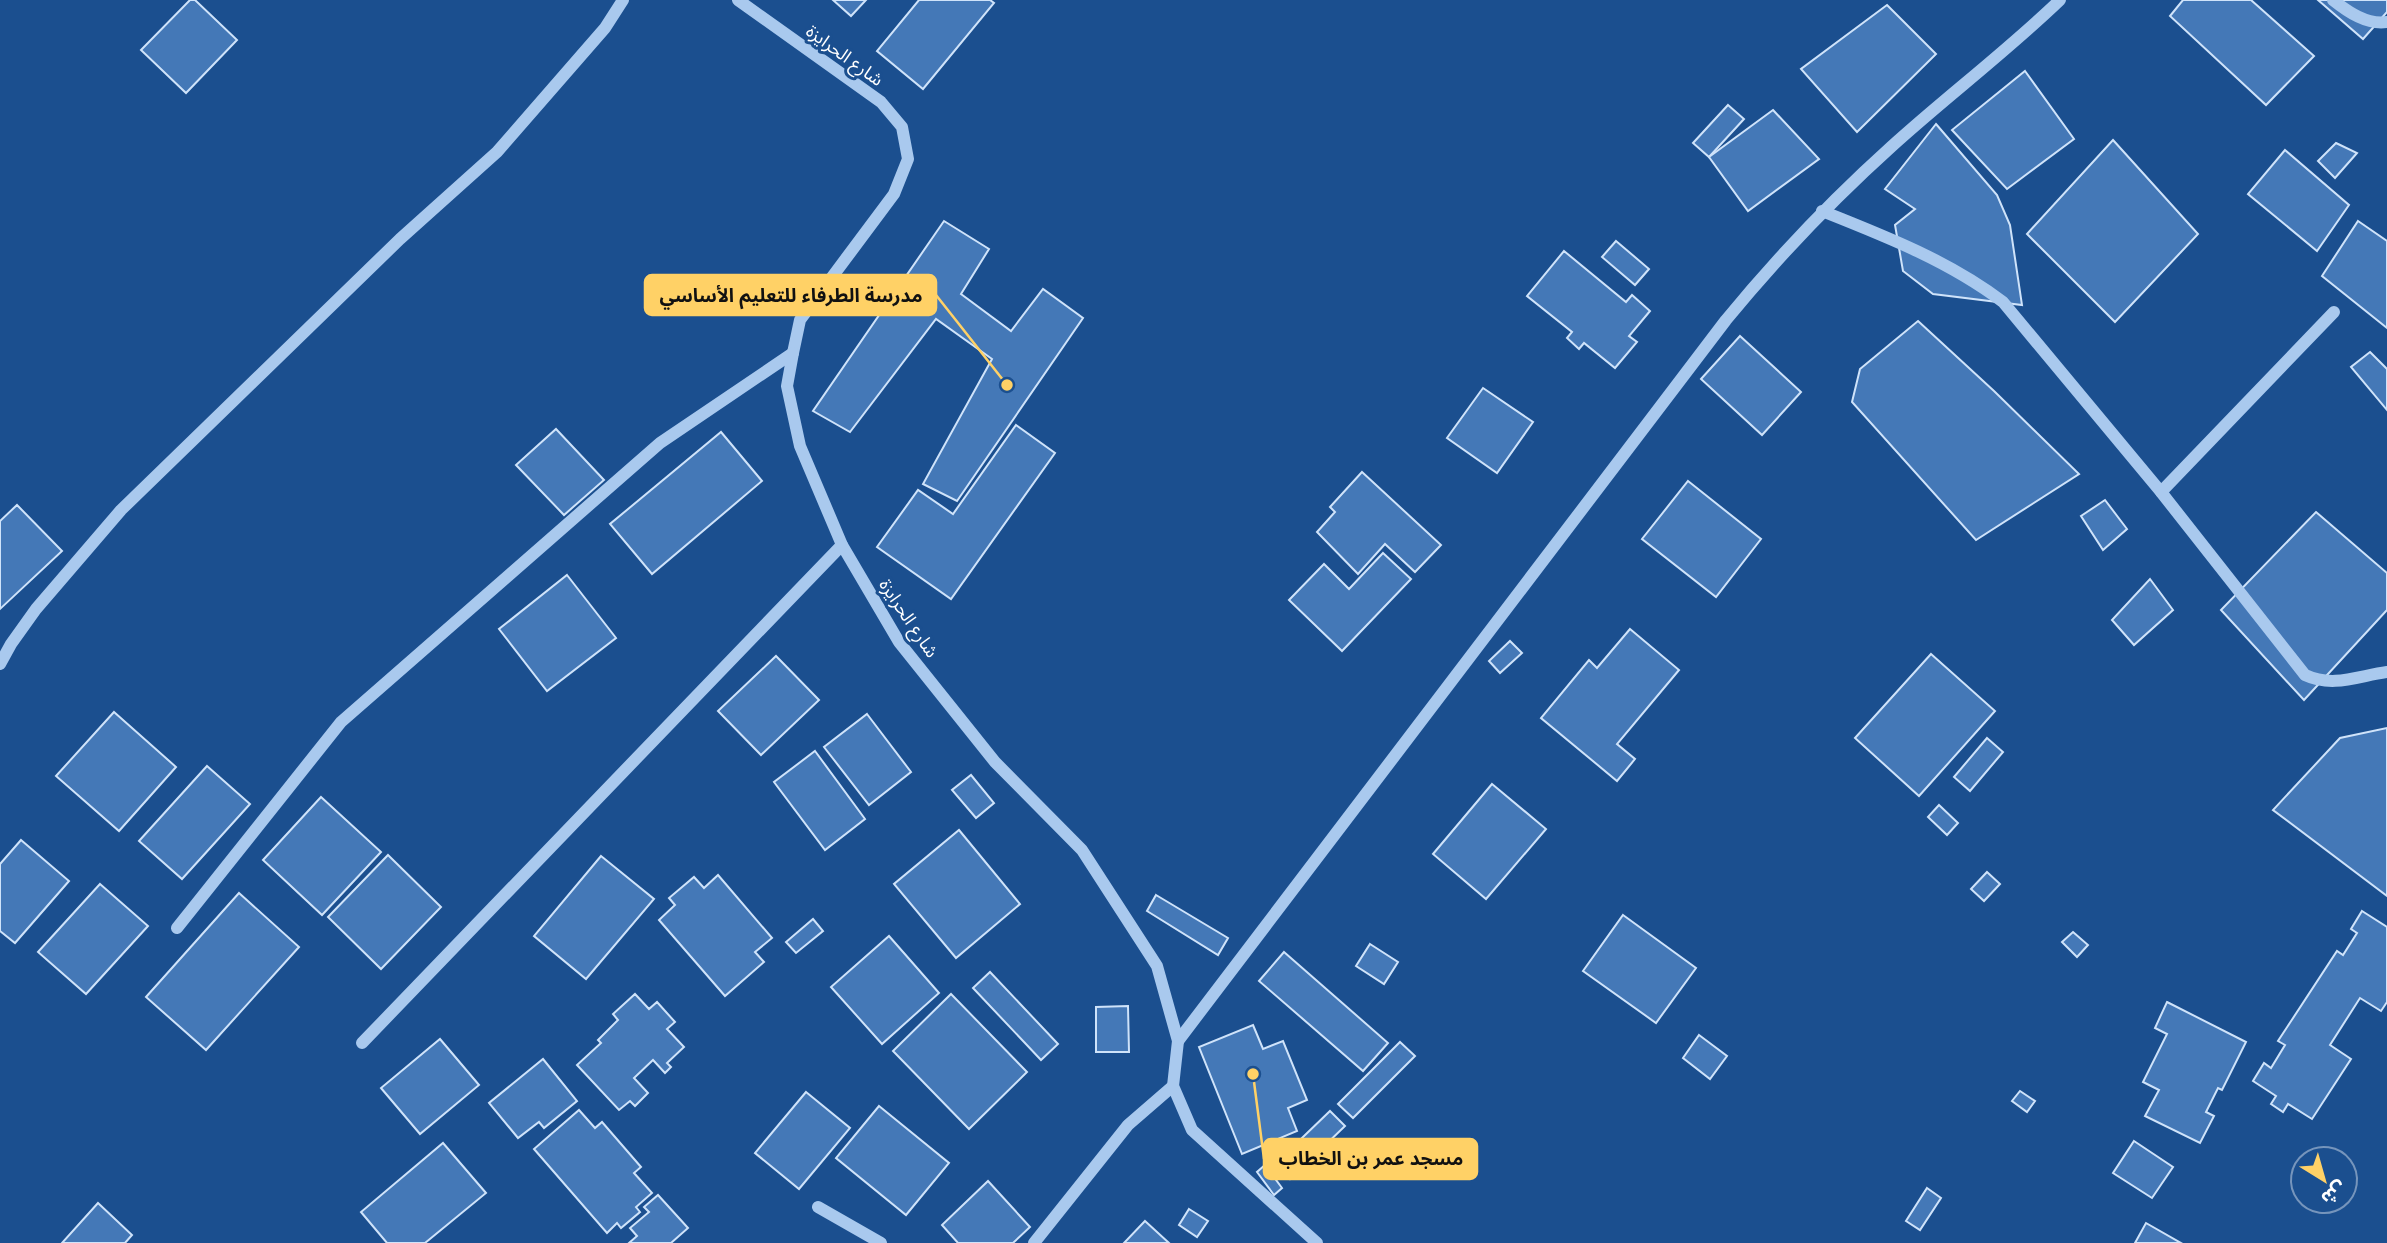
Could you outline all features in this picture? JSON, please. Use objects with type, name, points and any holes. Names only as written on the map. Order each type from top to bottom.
[{"type":"street","points":[[0,664],[36,609],[121,510],[400,239],[497,152],[605,27],[623,0]]},
{"type":"street","name":"شارع الحرايزة","points":[[738,0],[881,102],[902,127],[908,159],[894,194],[800,320],[788,386],[800,446],[842,545],[899,642],[995,762],[1082,850],[1157,966],[1178,1041],[1173,1086],[1192,1130],[1317,1243]]},
{"type":"street","points":[[1178,1041],[1772,263],[1891,146],[2022,37],[2060,0]]},
{"type":"street","points":[[2333,0],[2349,13],[2379,23],[2387,22]]},
{"type":"street","points":[[1822,211],[1919,252],[1975,281],[2003,302],[2161,492],[2305,675],[2319,681],[2331,682],[2387,672]]},
{"type":"street","points":[[2161,492],[2334,312]]},
{"type":"street","points":[[177,928],[341,722],[660,443],[793,352]]},
{"type":"street","points":[[362,1043],[842,545]]},
{"type":"street","points":[[1034,1243],[1128,1125],[1173,1086]]},
{"type":"street","points":[[818,1207],[881,1243]]},
{"type":"building","points":[[190,0],[195,0],[237,40],[186,93],[141,50]]},
{"type":"building","points":[[833,0],[866,0],[851,16]]},
{"type":"building","points":[[919,0],[990,0],[994,3],[923,89],[877,51]]},
{"type":"building","points":[[2183,0],[2251,0],[2314,56],[2266,105],[2170,16]]},
{"type":"building","points":[[2318,0],[2387,0],[2387,12],[2363,39]]},
{"type":"building","points":[[1887,5],[1936,54],[1857,132],[1801,69]]},
{"type":"building","points":[[2025,71],[2074,139],[2007,189],[1952,130]]},
{"type":"building","points":[[1728,105],[1744,119],[1709,157],[1693,143]]},
{"type":"building","points":[[1773,110],[1819,159],[1748,211],[1709,157]]},
{"type":"building","points":[[1936,124],[1997,195],[2010,225],[2022,305],[1933,294],[1903,271],[1895,225],[1915,209],[1885,189]]},
{"type":"building","points":[[2113,140],[2198,234],[2115,322],[2027,234]]},
{"type":"building","points":[[2336,143],[2357,153],[2335,178],[2318,161]]},
{"type":"building","points":[[2285,150],[2349,205],[2317,251],[2248,194]]},
{"type":"building","points":[[944,221],[989,249],[961,294],[1011,331],[1043,289],[1083,318],[957,501],[923,484],[992,359],[936,319],[850,432],[813,411]]},
{"type":"building","points":[[2358,221],[2387,241],[2387,328],[2322,276]]},
{"type":"building","points":[[1616,241],[1649,269],[1635,285],[1602,257]]},
{"type":"building","points":[[1564,251],[1626,302],[1632,295],[1650,311],[1629,336],[1637,342],[1615,368],[1584,343],[1579,349],[1567,338],[1572,332],[1527,296]]},
{"type":"building","points":[[1918,321],[2079,474],[1976,540],[1852,402],[1860,369]]},
{"type":"building","points":[[1740,336],[1801,392],[1762,435],[1701,379]]},
{"type":"building","points":[[2370,352],[2387,369],[2387,410],[2351,367]]},
{"type":"building","points":[[1483,388],[1533,422],[1497,473],[1447,438]]},
{"type":"building","points":[[1016,425],[1055,453],[951,599],[877,547],[918,490],[953,514]]},
{"type":"building","points":[[556,429],[604,480],[564,515],[516,465]]},
{"type":"building","points":[[721,432],[762,481],[652,574],[610,524]]},
{"type":"building","points":[[1362,472],[1441,545],[1415,572],[1385,544],[1358,574],[1317,532],[1335,512],[1330,507]]},
{"type":"building","points":[[1688,481],[1761,539],[1716,597],[1642,539]]},
{"type":"building","points":[[2105,500],[2127,529],[2103,550],[2081,516]]},
{"type":"building","points":[[17,505],[62,551],[0,609],[0,521]]},
{"type":"building","points":[[2316,512],[2387,573],[2387,610],[2304,700],[2221,610]]},
{"type":"building","points":[[1383,553],[1411,579],[1342,651],[1289,600],[1324,564],[1349,589]]},
{"type":"building","points":[[567,575],[616,638],[547,691],[499,629]]},
{"type":"building","points":[[2150,579],[2173,610],[2134,645],[2112,620]]},
{"type":"building","points":[[1630,629],[1679,670],[1617,744],[1635,759],[1617,781],[1541,718],[1589,660],[1597,668]]},
{"type":"building","points":[[1510,641],[1522,653],[1500,673],[1489,661]]},
{"type":"building","points":[[1931,654],[1995,711],[1919,796],[1855,738]]},
{"type":"building","points":[[776,656],[819,700],[761,755],[718,711]]},
{"type":"building","points":[[114,712],[176,767],[119,831],[56,776]]},
{"type":"building","points":[[867,714],[911,772],[869,805],[824,747]]},
{"type":"building","points":[[2387,728],[2387,896],[2273,810],[2340,738]]},
{"type":"building","points":[[1987,738],[2003,752],[1970,791],[1954,777]]},
{"type":"building","points":[[815,751],[865,819],[825,850],[774,782]]},
{"type":"building","points":[[207,766],[250,804],[182,879],[139,841]]},
{"type":"building","points":[[971,775],[994,803],[976,818],[952,790]]},
{"type":"building","points":[[1492,784],[1546,829],[1486,899],[1433,854]]},
{"type":"building","points":[[321,797],[381,852],[322,915],[263,860]]},
{"type":"building","points":[[1939,805],[1958,823],[1947,835],[1928,817]]},
{"type":"building","points":[[959,830],[1020,904],[956,958],[894,884]]},
{"type":"building","points":[[21,840],[69,881],[15,943],[0,931],[0,864]]},
{"type":"building","points":[[388,855],[441,907],[381,969],[328,917]]},
{"type":"building","points":[[601,856],[654,899],[586,979],[534,936]]},
{"type":"building","points":[[1987,872],[2000,884],[1984,901],[1971,889]]},
{"type":"building","points":[[718,875],[772,938],[755,952],[764,962],[725,996],[659,920],[675,905],[669,898],[694,877],[704,888]]},
{"type":"building","points":[[100,884],[148,926],[86,994],[38,952]]},
{"type":"building","points":[[239,893],[299,947],[206,1050],[146,997]]},
{"type":"building","points":[[1156,895],[1228,938],[1218,955],[1147,911]]},
{"type":"building","points":[[2362,911],[2387,927],[2387,1002],[2381,1011],[2360,998],[2330,1045],[2351,1059],[2312,1119],[2288,1104],[2283,1112],[2271,1104],[2276,1096],[2253,1081],[2264,1063],[2271,1068],[2285,1045],[2278,1041],[2337,951],[2343,955],[2357,933],[2351,929]]},
{"type":"building","points":[[1623,915],[1696,968],[1656,1023],[1583,971]]},
{"type":"building","points":[[813,919],[823,931],[796,953],[786,942]]},
{"type":"building","points":[[2073,932],[2088,945],[2077,957],[2062,942]]},
{"type":"building","points":[[889,936],[939,993],[882,1044],[831,987]]},
{"type":"building","points":[[1370,944],[1398,962],[1384,984],[1356,966]]},
{"type":"building","points":[[1284,952],[1388,1043],[1363,1071],[1259,981]]},
{"type":"building","points":[[990,972],[1058,1044],[1041,1060],[973,988]]},
{"type":"building","points":[[635,994],[649,1009],[657,1002],[675,1022],[667,1029],[684,1047],[667,1063],[671,1067],[665,1073],[653,1060],[634,1078],[648,1093],[635,1106],[630,1101],[619,1110],[577,1065],[601,1043],[598,1040],[618,1020],[613,1014]]},
{"type":"building","points":[[951,994],[1027,1072],[969,1129],[893,1051]]},
{"type":"building","points":[[2167,1002],[2246,1042],[2222,1090],[2218,1088],[2206,1112],[2214,1116],[2200,1143],[2145,1116],[2159,1090],[2143,1082],[2167,1034],[2155,1028]]},
{"type":"building","points":[[1128,1006],[1129,1052],[1096,1052],[1096,1007]]},
{"type":"building","points":[[1253,1025],[1263,1049],[1283,1041],[1307,1100],[1288,1108],[1297,1131],[1242,1154],[1199,1047]]},
{"type":"building","points":[[1699,1035],[1727,1056],[1710,1079],[1683,1058]]},
{"type":"building","points":[[440,1039],[479,1085],[420,1134],[381,1088]]},
{"type":"building","points":[[1400,1042],[1415,1056],[1353,1118],[1338,1104]]},
{"type":"building","points":[[543,1059],[577,1101],[544,1128],[539,1122],[518,1138],[489,1103]]},
{"type":"building","points":[[2020,1091],[2035,1101],[2027,1112],[2012,1101]]},
{"type":"building","points":[[806,1092],[850,1128],[799,1189],[755,1153]]},
{"type":"building","points":[[879,1106],[949,1163],[906,1215],[836,1158]]},
{"type":"building","points":[[579,1110],[595,1128],[602,1122],[641,1167],[634,1173],[652,1193],[636,1207],[640,1212],[621,1228],[617,1223],[607,1233],[534,1149]]},
{"type":"building","points":[[1330,1111],[1345,1126],[1290,1179],[1275,1164]]},
{"type":"building","points":[[2134,1141],[2173,1167],[2152,1198],[2113,1173]]},
{"type":"building","points":[[443,1143],[486,1193],[425,1243],[387,1243],[361,1212]]},
{"type":"building","points":[[1265,1165],[1282,1188],[1274,1195],[1257,1172]]},
{"type":"building","points":[[988,1181],[1030,1227],[1013,1243],[958,1243],[942,1225]]},
{"type":"building","points":[[1927,1188],[1941,1198],[1920,1230],[1906,1221]]},
{"type":"building","points":[[658,1195],[688,1228],[671,1243],[629,1243],[637,1236],[630,1228],[649,1212],[644,1207]]},
{"type":"building","points":[[98,1203],[132,1235],[125,1243],[62,1243]]},
{"type":"building","points":[[1189,1209],[1208,1221],[1197,1237],[1179,1225]]},
{"type":"building","points":[[1145,1221],[1169,1243],[1124,1243]]},
{"type":"building","points":[[2146,1223],[2181,1243],[2135,1243]]},
{"type":"place","name":"مدرسة الطرفاء للتعليم الأساسي","points":[[1007,385]]},
{"type":"place","name":"مسجد عمر بن الخطاب","points":[[1253,1074]]}]
